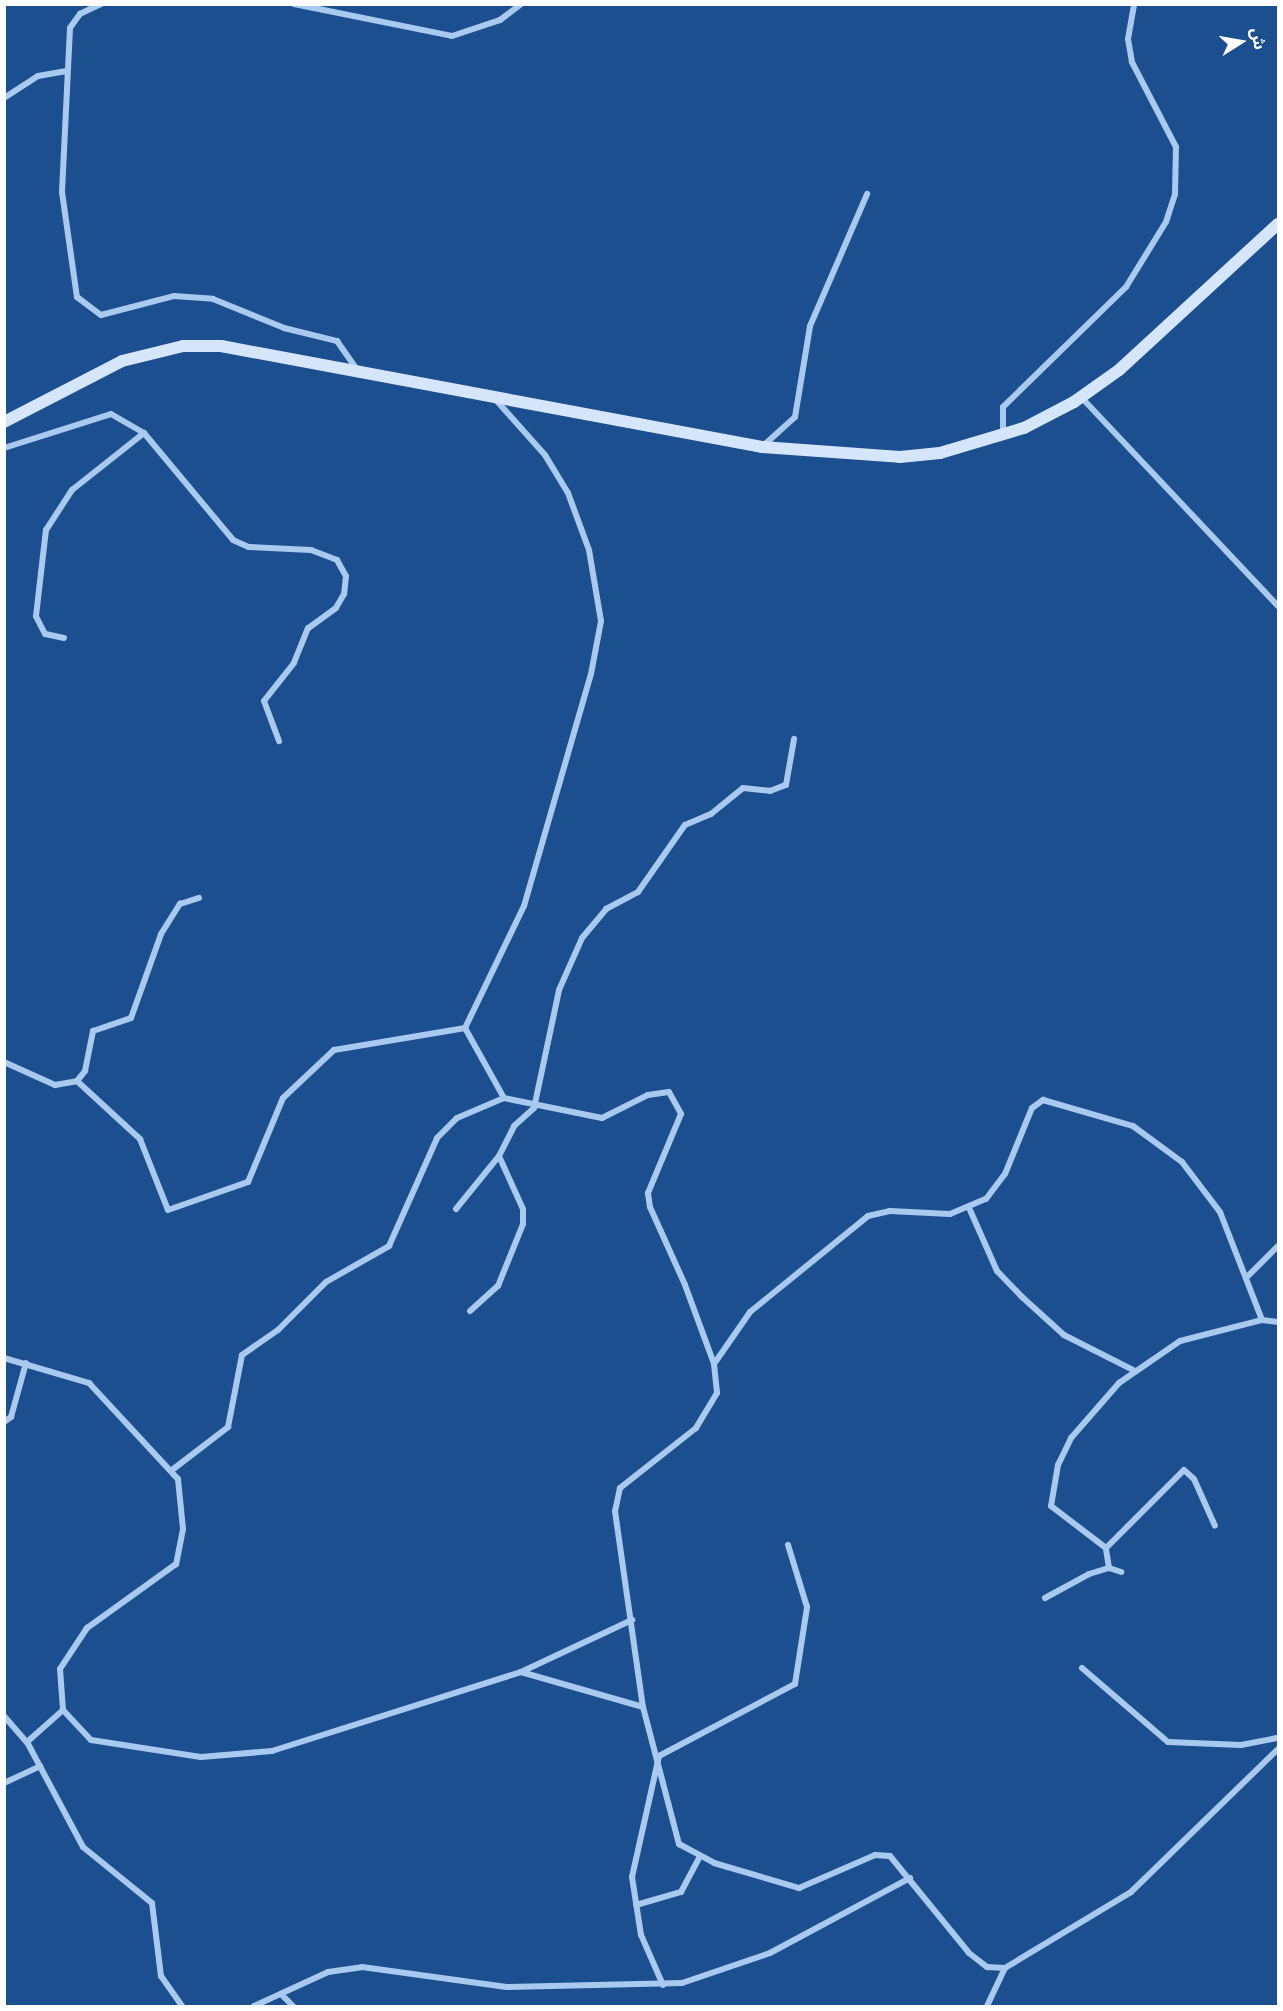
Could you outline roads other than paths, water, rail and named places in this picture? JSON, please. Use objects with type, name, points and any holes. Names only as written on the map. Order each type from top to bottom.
[{"type":"street","points":[[101,4],[74,20],[67,71],[62,192],[77,297],[84,306],[101,315],[174,296],[213,299],[284,328],[337,341],[356,368]]},
{"type":"street","points":[[294,4],[452,36],[501,20],[521,4]]},
{"type":"street","points":[[1003,435],[1003,407],[1126,287],[1166,222],[1175,194],[1176,147],[1132,62],[1128,39],[1134,4]]},
{"type":"street","points":[[4,98],[38,76],[67,71]]},
{"type":"street","points":[[762,447],[795,417],[810,326],[867,194]]},
{"type":"street","points":[[4,422],[122,361],[183,346],[260,350],[762,447],[900,457],[940,453],[1003,435],[1081,397],[1119,370],[1278,224]]},
{"type":"street","points":[[465,1028],[524,906],[591,674],[601,621],[590,550],[568,493],[539,447],[492,396]]},
{"type":"street","points":[[1081,397],[1278,606]]},
{"type":"street","points":[[4,448],[101,414],[117,416],[144,433],[232,540],[249,547],[323,552],[337,560],[346,576],[339,603],[308,628],[294,663],[266,698],[279,741]]},
{"type":"street","points":[[64,638],[45,634],[36,616],[46,530],[72,490],[144,433]]},
{"type":"street","points":[[456,1209],[499,1156],[514,1126],[534,1108],[559,990],[582,938],[606,909],[638,892],[685,825],[711,814],[743,788],[770,791],[786,784],[794,739]]},
{"type":"street","points":[[4,1062],[55,1085],[77,1081],[85,1071],[93,1031],[131,1018],[161,933],[180,904],[199,898]]},
{"type":"street","points":[[77,1081],[140,1139],[168,1210],[248,1182],[283,1098],[334,1050],[465,1028]]},
{"type":"street","points":[[465,1028],[504,1098]]},
{"type":"street","points":[[172,1470],[228,1427],[242,1355],[278,1330],[326,1282],[389,1246],[437,1138],[457,1118],[504,1098],[534,1108],[602,1118],[656,1093],[675,1097],[680,1125],[648,1192],[650,1207],[714,1364],[717,1393],[706,1415],[616,1497],[643,1707],[659,1756],[672,1833],[700,1857],[798,1888],[883,1854],[910,1878],[969,1953],[987,1967],[1005,1968]]},
{"type":"street","points":[[714,1364],[750,1312],[868,1216],[970,1210],[1005,1174],[1032,1108],[1043,1100],[1060,1101],[1133,1125],[1182,1162],[1220,1212],[1262,1320]]},
{"type":"street","points":[[470,1311],[498,1286],[523,1224],[523,1209],[499,1156]]},
{"type":"street","points":[[970,1210],[997,1271],[1021,1296],[1064,1335],[1135,1371]]},
{"type":"street","points":[[1246,1278],[1278,1246]]},
{"type":"street","points":[[1109,1568],[1106,1548],[1054,1509],[1050,1499],[1071,1438],[1089,1414],[1135,1371],[1180,1341],[1262,1320],[1278,1322]]},
{"type":"street","points":[[4,1358],[89,1383],[172,1470],[182,1502],[176,1564],[73,1642],[60,1669],[63,1710],[91,1740],[166,1754],[238,1755],[299,1745],[521,1672],[632,1620]]},
{"type":"street","points":[[4,1422],[11,1417],[26,1363]]},
{"type":"street","points":[[1106,1548],[1181,1470],[1194,1479],[1215,1526]]},
{"type":"street","points":[[663,1985],[641,1935],[632,1877],[659,1756],[795,1683],[806,1601],[788,1545]]},
{"type":"street","points":[[1045,1598],[1109,1568],[1121,1572]]},
{"type":"street","points":[[1082,1668],[1168,1742],[1241,1745],[1278,1738]]},
{"type":"street","points":[[521,1672],[643,1707]]},
{"type":"street","points":[[27,1742],[63,1710]]},
{"type":"street","points":[[4,1716],[27,1742],[83,1847],[155,1909],[161,1976],[182,2007]]},
{"type":"street","points":[[987,2007],[1005,1968],[1131,1892],[1278,1749]]},
{"type":"street","points":[[4,1783],[40,1766]]},
{"type":"street","points":[[636,1905],[681,1892],[700,1857]]},
{"type":"street","points":[[254,2007],[328,1972],[362,1967],[507,1987],[663,1985],[708,1977],[770,1953],[910,1878]]},
{"type":"street","points":[[280,1995],[293,2007]]}]
